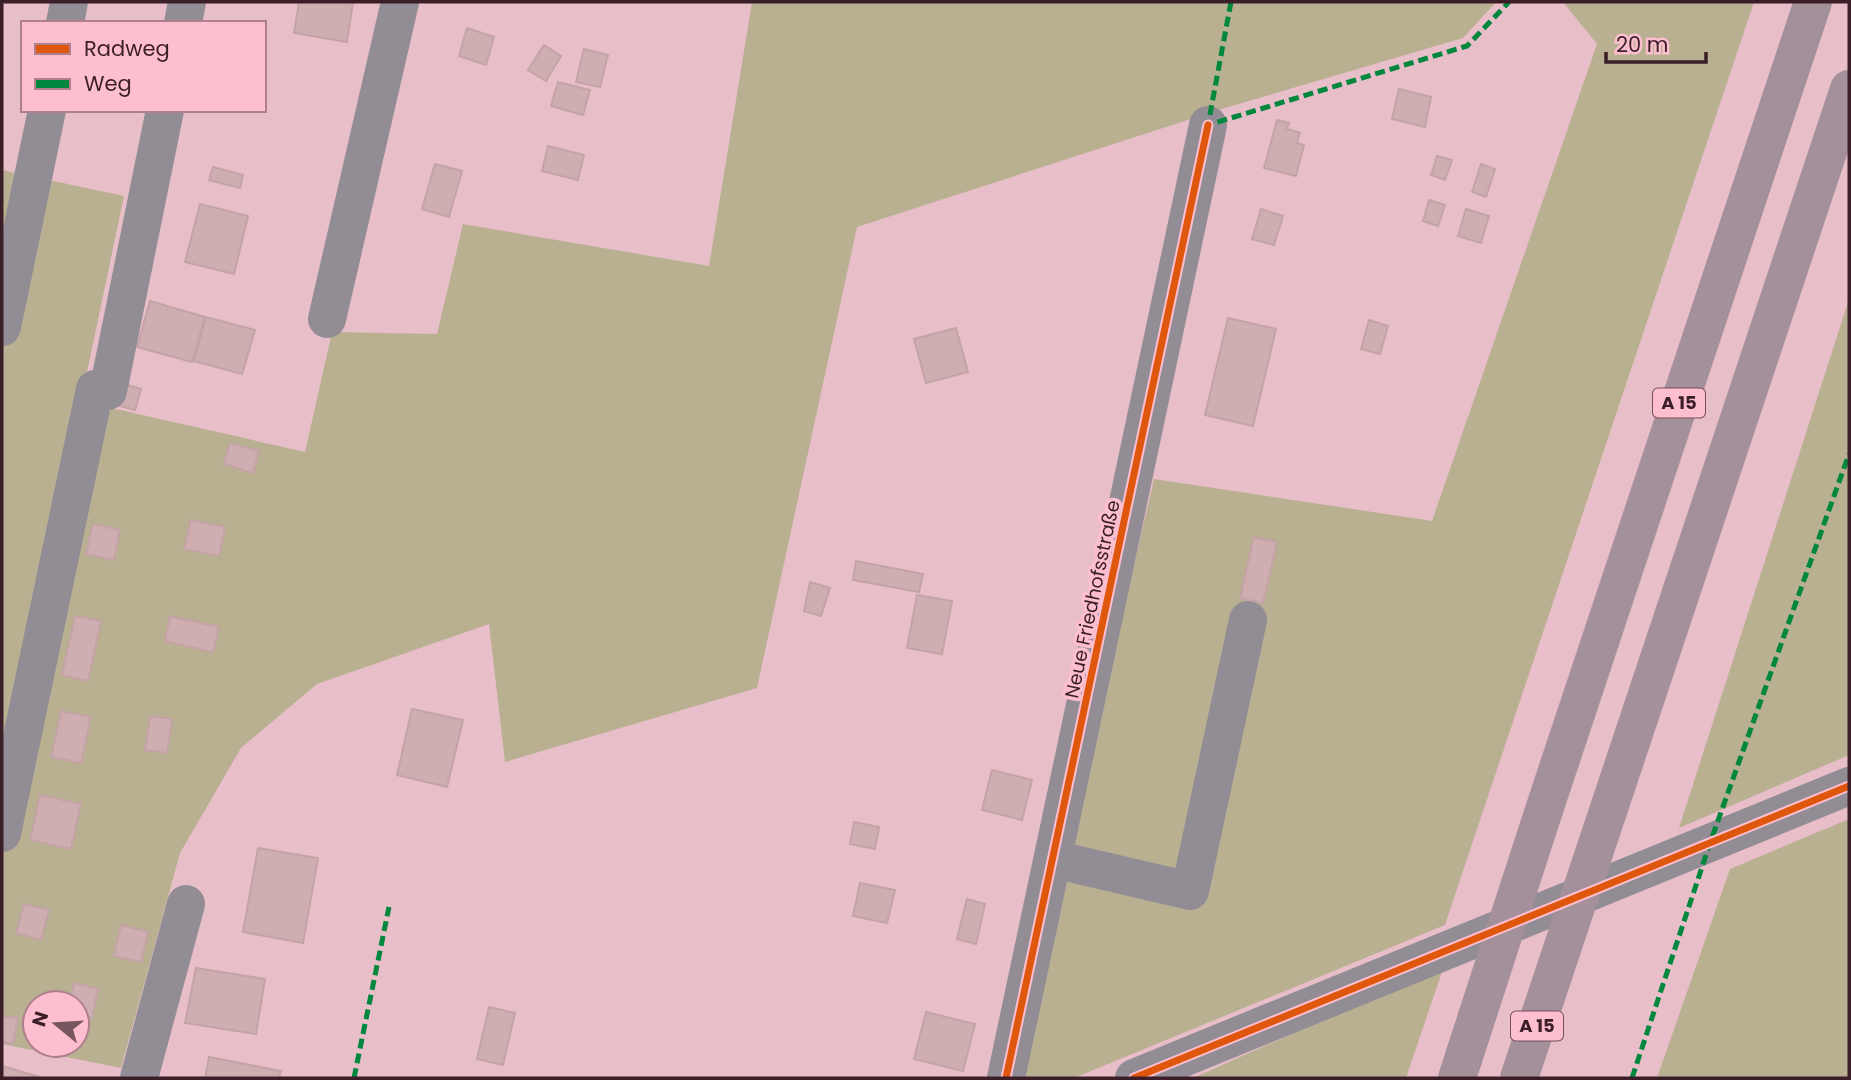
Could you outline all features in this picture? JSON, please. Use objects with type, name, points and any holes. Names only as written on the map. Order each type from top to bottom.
[{"type":"highway","name":"A 15","points":[[1457,1078],[1813,2]]},
{"type":"highway","name":"A 15","points":[[1519,1078],[1849,89]]},
{"type":"street","points":[[65,21],[69,2]]},
{"type":"street","points":[[183,21],[187,2]]},
{"type":"street","points":[[327,318],[400,2]]},
{"type":"street","points":[[2,327],[47,112]]},
{"type":"street","points":[[2,832],[95,389],[108,391],[165,112]]},
{"type":"street","name":"Neue Friedhofsstraße","points":[[1006,1078],[1208,125]]},
{"type":"street","points":[[1053,859],[1190,891],[1248,620]]},
{"type":"street","points":[[1134,1078],[1849,786]]},
{"type":"street","points":[[139,1078],[186,904]]},
{"type":"shaded area","points":[[752,2],[1496,2],[1463,38],[1225,108],[857,227],[757,688],[505,762],[489,624],[317,684],[241,748],[180,853],[121,1068],[76,1059],[91,1059],[91,989],[21,989],[21,1048],[2,1044],[2,170],[124,196],[81,401],[305,452],[332,332],[437,334],[463,224],[709,266]]},
{"type":"shaded area","points":[[1563,2],[1754,2],[1445,925],[1074,1078],[1014,1078],[1154,479],[1432,521],[1597,44]]},
{"type":"shaded area","points":[[1849,299],[1849,755],[1679,828]]},
{"type":"shaded area","points":[[1849,819],[1849,1078],[1657,1078],[1730,869]]},
{"type":"shaded area","points":[[1444,966],[1406,1078],[1193,1078]]},
{"type":"building","points":[[299,2],[353,2],[347,42],[294,33]]},
{"type":"building","points":[[467,28],[494,37],[486,65],[459,56]]},
{"type":"building","points":[[544,45],[561,56],[546,81],[528,70]]},
{"type":"building","points":[[584,49],[608,55],[600,87],[576,82]]},
{"type":"building","points":[[558,82],[590,90],[583,115],[551,106]]},
{"type":"building","points":[[1399,89],[1431,97],[1425,127],[1392,119]]},
{"type":"building","points":[[1277,120],[1289,123],[1287,129],[1300,133],[1297,143],[1304,145],[1296,176],[1264,168]]},
{"type":"building","points":[[548,146],[584,155],[578,180],[542,171]]},
{"type":"building","points":[[1437,156],[1452,160],[1445,180],[1431,175]]},
{"type":"building","points":[[435,164],[462,171],[449,217],[422,209]]},
{"type":"building","points":[[1481,164],[1495,169],[1486,197],[1472,192]]},
{"type":"building","points":[[213,167],[243,175],[240,188],[209,180]]},
{"type":"building","points":[[1429,200],[1445,205],[1438,226],[1423,221]]},
{"type":"building","points":[[200,204],[248,216],[234,274],[185,262]]},
{"type":"building","points":[[1261,209],[1283,216],[1274,245],[1252,239]]},
{"type":"building","points":[[1466,209],[1489,216],[1481,243],[1458,236]]},
{"type":"building","points":[[150,301],[205,317],[192,362],[137,347]]},
{"type":"building","points":[[206,317],[255,330],[242,374],[194,361]]},
{"type":"building","points":[[1228,318],[1276,329],[1253,426],[1205,415]]},
{"type":"building","points":[[1369,320],[1388,326],[1380,354],[1361,349]]},
{"type":"building","points":[[956,328],[968,372],[926,383],[914,339]]},
{"type":"building","points":[[124,384],[141,389],[135,410],[117,405]]},
{"type":"building","points":[[230,443],[259,451],[253,473],[224,464]]},
{"type":"building","points":[[191,520],[225,527],[219,556],[184,549]]},
{"type":"building","points":[[93,524],[120,530],[114,560],[86,554]]},
{"type":"building","points":[[1254,537],[1277,542],[1263,603],[1240,598]]},
{"type":"building","points":[[856,561],[923,574],[919,592],[853,580]]},
{"type":"building","points":[[810,582],[830,588],[821,616],[804,611]]},
{"type":"building","points":[[917,595],[952,601],[942,654],[907,648]]},
{"type":"building","points":[[75,616],[101,621],[88,681],[62,675]]},
{"type":"building","points":[[170,616],[219,627],[213,652],[165,641]]},
{"type":"building","points":[[412,709],[463,720],[447,787],[397,775]]},
{"type":"building","points":[[61,711],[91,717],[81,763],[51,757]]},
{"type":"building","points":[[150,716],[172,719],[167,753],[145,750]]},
{"type":"building","points":[[992,770],[1032,780],[1022,820],[982,810]]},
{"type":"building","points":[[40,795],[81,804],[71,849],[30,840]]},
{"type":"building","points":[[854,822],[879,827],[875,849],[850,844]]},
{"type":"building","points":[[258,848],[318,858],[303,943],[243,932]]},
{"type":"building","points":[[860,883],[895,890],[887,923],[853,916]]},
{"type":"building","points":[[967,899],[985,904],[976,944],[957,939]]},
{"type":"building","points":[[24,904],[49,910],[41,940],[16,933]]},
{"type":"building","points":[[121,925],[148,932],[141,962],[114,956]]},
{"type":"building","points":[[196,968],[265,979],[256,1034],[185,1023]]},
{"type":"building","points":[[74,983],[98,989],[92,1018],[91,989],[72,989]]},
{"type":"building","points":[[489,1007],[515,1013],[503,1065],[477,1059]]},
{"type":"building","points":[[926,1012],[975,1024],[963,1071],[914,1059]]},
{"type":"building","points":[[2,1016],[18,1018],[13,1044],[2,1042]]},
{"type":"building","points":[[209,1057],[281,1071],[279,1078],[205,1078]]},
{"type":"building","points":[[2,1066],[43,1078],[2,1078]]},
{"type":"marked path","points":[[1231,2],[1208,125],[1467,46],[1509,2]]},
{"type":"marked path","points":[[1632,1078],[1710,843],[1849,454]]},
{"type":"marked path","points":[[354,1078],[389,907]]},
{"type":"cycle path","points":[[1006,1078],[1208,125]]},
{"type":"cycle path","points":[[1134,1078],[1849,786]]}]
